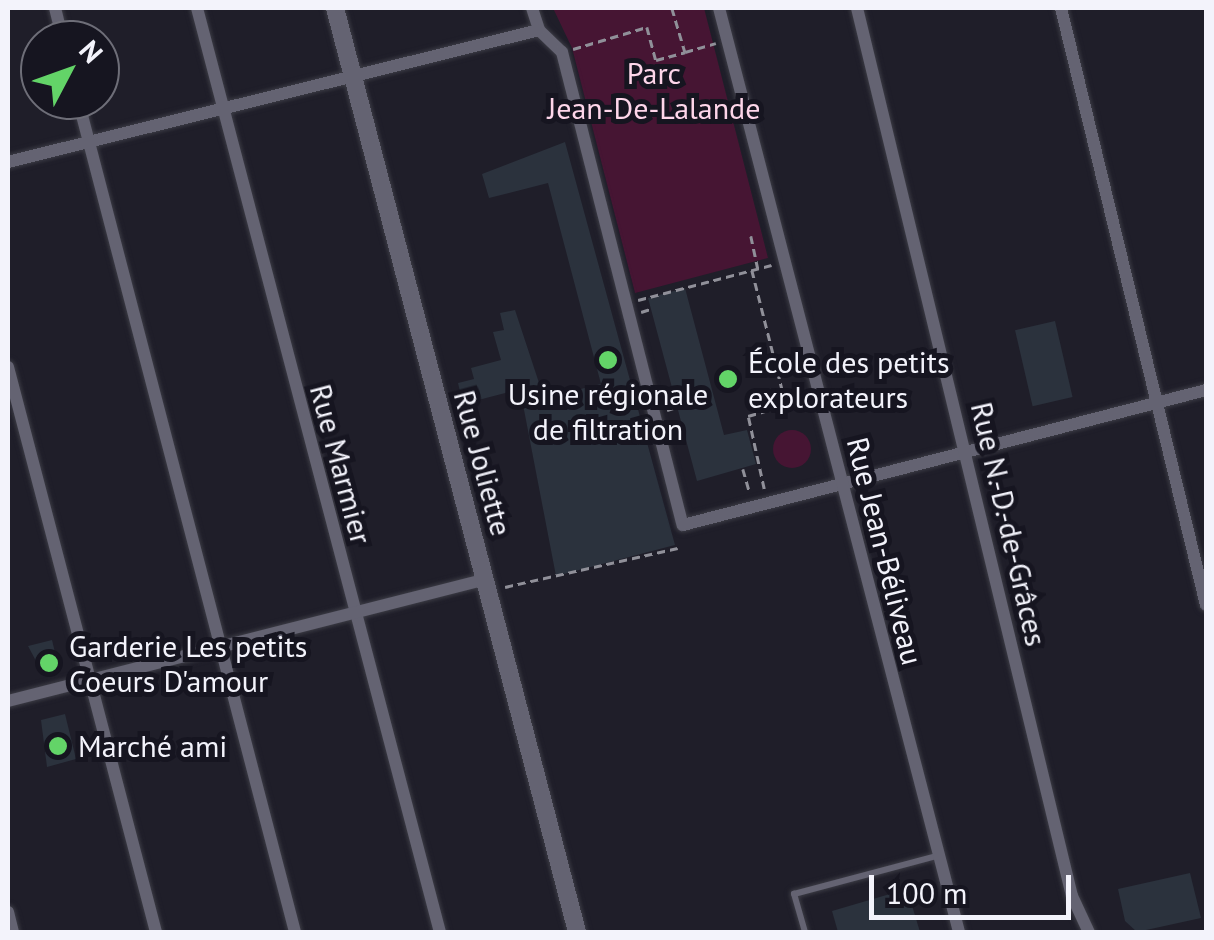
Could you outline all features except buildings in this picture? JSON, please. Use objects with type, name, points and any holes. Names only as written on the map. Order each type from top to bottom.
[{"type":"street","name":"Rue Marmier","points":[[197,8],[440,932]]},
{"type":"street","name":"Rue Joliette","points":[[335,8],[577,932]]},
{"type":"street","points":[[532,8],[538,30],[562,52],[683,525],[1206,390]]},
{"type":"street","name":"Rue Jean-Béliveau","points":[[719,8],[959,932]]},
{"type":"street","name":"Rue N.-D.-de-Grâces","points":[[858,8],[1072,896],[1089,932]]},
{"type":"street","points":[[1061,8],[1206,604]]},
{"type":"street","points":[[8,162],[538,30]]},
{"type":"street","points":[[83,120],[295,932]]},
{"type":"street","points":[[8,366],[156,932]]},
{"type":"street","points":[[8,701],[485,579]]},
{"type":"street","points":[[8,912],[13,932]]},
{"type":"lane","points":[[805,932],[794,894],[937,856]]},
{"type":"path","points":[[672,8],[685,52]]},
{"type":"path","points":[[572,49],[647,28],[656,60],[716,43]]},
{"type":"path","points":[[750,236],[758,269]]},
{"type":"path","points":[[637,300],[772,265]]},
{"type":"path","points":[[752,270],[786,404]]},
{"type":"path","points":[[640,312],[650,309]]},
{"type":"path","points":[[764,489],[748,416],[806,399]]},
{"type":"path","points":[[666,410],[677,407]]},
{"type":"path","points":[[743,469],[750,493]]},
{"type":"path","points":[[485,579],[504,587],[678,548]]},
{"type":"green space","name":"Parc Jean-De-Lalande","points":[[553,8],[704,8],[768,258],[635,293],[572,48]]},
{"type":"green space","points":[[792,430],[805,436],[811,449],[805,462],[792,468],[779,462],[773,449],[779,436]]},
{"type":"place","name":"Usine régionale de filtration","points":[[608,360]]},
{"type":"place","name":"École des petits explorateurs","points":[[728,379]]},
{"type":"place","name":"Garderie Les petits Coeurs D'amour","points":[[49,663]]},
{"type":"place","name":"Marché ami","points":[[58,746]]}]
